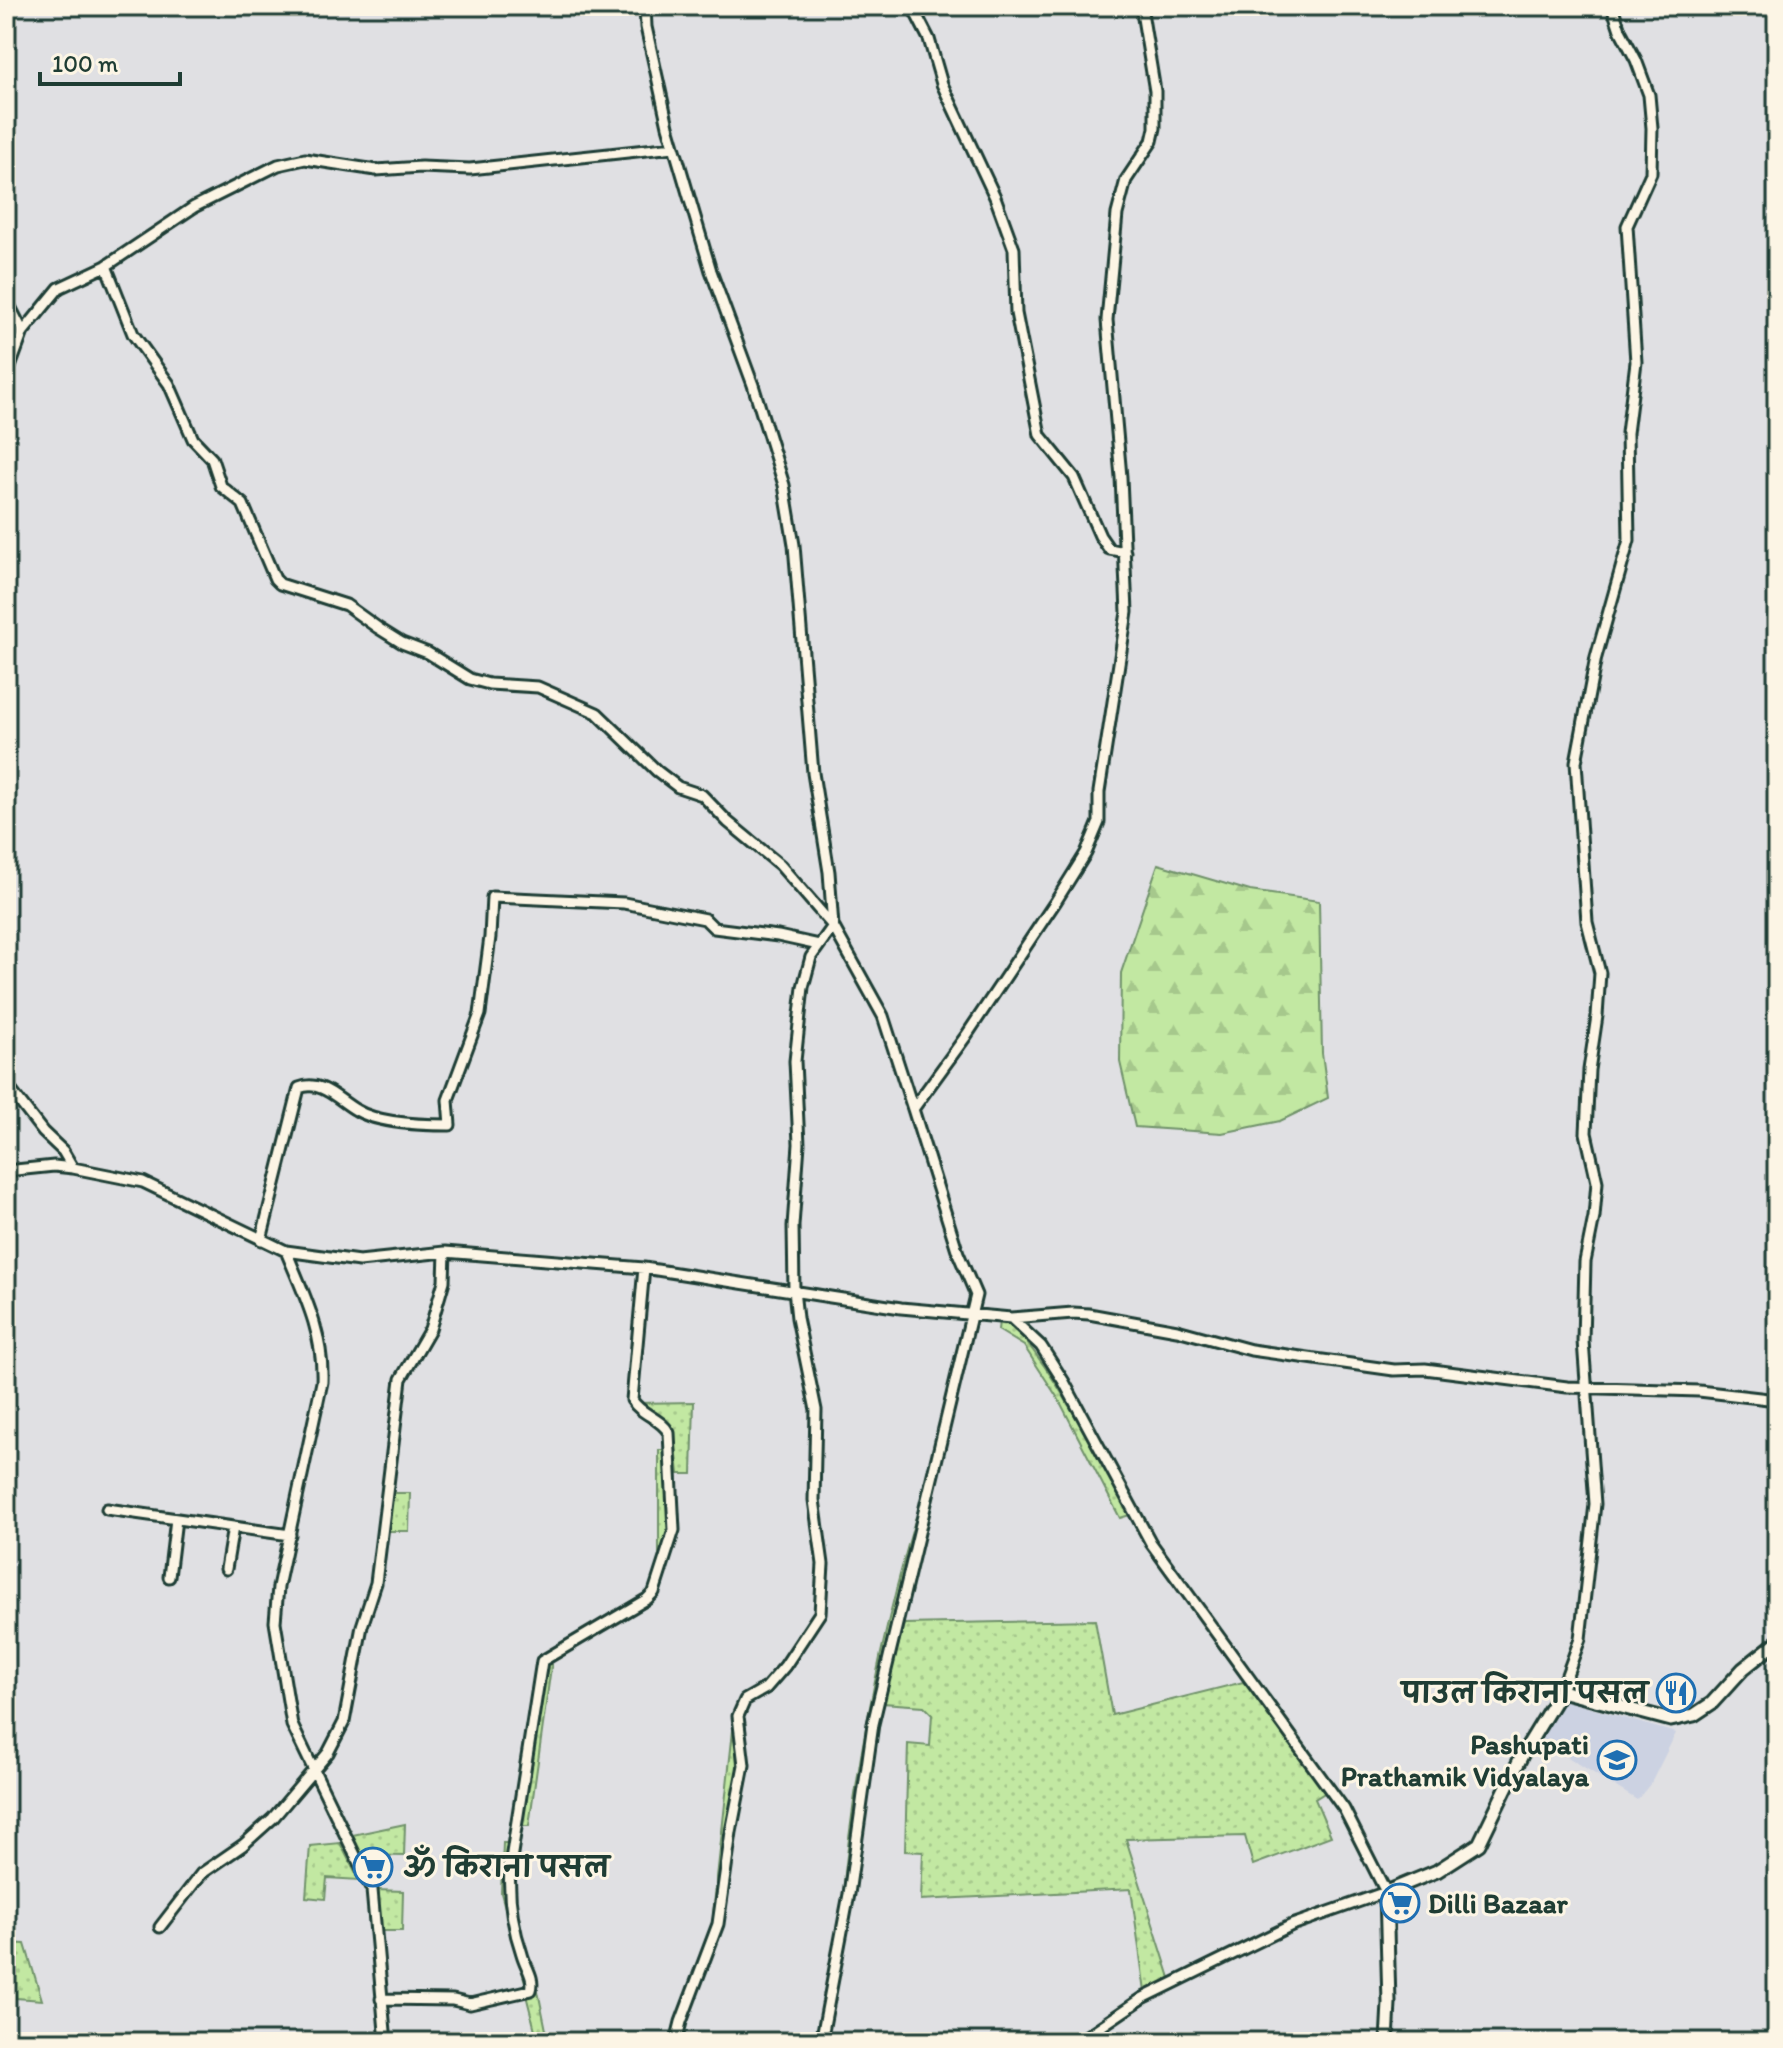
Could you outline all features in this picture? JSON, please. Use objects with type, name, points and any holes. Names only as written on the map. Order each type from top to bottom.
[{"type":"street","points":[[645,6],[646,27],[674,147],[729,327],[753,385],[784,485],[794,545],[813,773],[829,872],[833,926],[811,957],[803,987],[795,1061],[799,1144],[793,1226],[794,1290],[816,1410],[814,1500],[823,1564],[820,1613],[785,1666],[766,1688],[745,1700],[738,1716],[744,1765],[718,1924],[676,2042]]},
{"type":"street","points":[[912,6],[929,39],[942,84],[995,197],[1014,249],[1016,313],[1040,435],[1074,477],[1100,536],[1109,549],[1125,552]]},
{"type":"street","points":[[913,1109],[1056,901],[1086,853],[1099,822],[1099,792],[1127,612],[1107,320],[1117,214],[1126,180],[1152,141],[1155,128],[1155,91],[1141,6]]},
{"type":"street","points":[[1078,2042],[1143,1998],[1292,1925],[1437,1871],[1479,1844],[1522,1755],[1561,1691],[1580,1639],[1595,1504],[1583,1341],[1585,1262],[1597,1182],[1586,1133],[1589,1070],[1600,973],[1587,922],[1576,762],[1596,657],[1629,540],[1627,433],[1636,362],[1627,226],[1651,173],[1652,128],[1649,95],[1612,6]]},
{"type":"street","points":[[6,378],[23,332],[59,288],[106,266],[194,207],[278,165],[305,159],[376,170],[421,167],[470,169],[674,147]]},
{"type":"street","points":[[106,266],[133,334],[169,384],[193,439],[212,459],[221,486],[243,504],[275,579],[280,584],[346,605],[402,643],[428,653],[470,679],[489,684],[538,687],[597,713],[657,771],[678,787],[702,795],[728,822],[780,865],[833,926],[883,1016],[958,1253],[976,1295],[873,1724],[849,1894],[821,2042]]},
{"type":"street","points":[[6,299],[23,332]]},
{"type":"street","points":[[261,1240],[299,1088],[308,1085],[334,1093],[360,1112],[393,1121],[450,1125],[448,1100],[480,1014],[492,897],[624,903],[705,919],[714,928],[819,945]]},
{"type":"street","points":[[6,1084],[43,1132],[63,1151],[73,1168]]},
{"type":"street","points":[[6,1171],[54,1166],[143,1182],[286,1251],[359,1261],[445,1252],[644,1268],[901,1308],[1011,1318],[1089,1314],[1177,1330],[1251,1350],[1394,1370],[1425,1369],[1507,1381],[1699,1391],[1777,1400]]},
{"type":"street","points":[[286,1251],[313,1315],[323,1359],[322,1382],[278,1587],[275,1622],[292,1725],[372,1890],[386,2042]]},
{"type":"street","points":[[160,1927],[201,1874],[243,1845],[273,1818],[328,1753],[344,1722],[362,1626],[376,1583],[401,1379],[430,1329],[444,1281],[445,1252]]},
{"type":"street","points":[[381,1999],[453,2000],[470,2004],[531,1990],[533,1984],[522,1955],[508,1893],[542,1661],[647,1599],[654,1592],[674,1530],[669,1433],[666,1427],[635,1406],[632,1400],[644,1268]]},
{"type":"street","points":[[1011,1318],[1041,1346],[1064,1382],[1151,1543],[1344,1809],[1386,1892],[1387,2042]]},
{"type":"street","points":[[107,1509],[290,1535]]},
{"type":"street","points":[[169,1577],[176,1519]]},
{"type":"street","points":[[226,1569],[233,1527]]},
{"type":"street","points":[[1561,1691],[1671,1720],[1694,1715],[1712,1703],[1743,1669],[1777,1642]]},
{"type":"shaded area","name":"Pashupati Prathamik Vidyalaya","points":[[1566,1701],[1676,1733],[1651,1783],[1637,1800],[1537,1738],[1553,1710]]},
{"type":"green space","points":[[1158,864],[1250,891],[1319,901],[1322,1053],[1328,1098],[1280,1121],[1222,1133],[1135,1127],[1120,1062],[1121,973]]},
{"type":"green space","points":[[999,1321],[1008,1321],[1044,1365],[1130,1515],[1120,1518],[1059,1400],[1024,1346],[998,1330]]},
{"type":"green space","points":[[694,1402],[692,1474],[679,1474],[671,1431],[660,1418],[638,1403]]},
{"type":"green space","points":[[659,1450],[665,1450],[671,1530],[659,1569]]},
{"type":"green space","points":[[391,1493],[410,1493],[409,1531],[386,1531]]},
{"type":"green space","points":[[916,1517],[862,1766],[842,1903],[853,1806],[870,1708]]},
{"type":"green space","points":[[1095,1620],[1112,1715],[1243,1682],[1265,1704],[1326,1792],[1315,1799],[1331,1836],[1253,1865],[1245,1836],[1126,1839],[1171,1981],[1145,1992],[1131,1889],[921,1900],[923,1852],[905,1851],[908,1744],[930,1746],[932,1714],[924,1706],[883,1703],[904,1624]]},
{"type":"green space","points":[[552,1660],[529,1826],[521,1826],[544,1668]]},
{"type":"green space","points":[[735,1712],[737,1770],[713,1914]]},
{"type":"green space","points":[[525,1744],[507,1865],[528,1989],[519,1991],[526,1986],[501,1893],[503,1843],[507,1843]]},
{"type":"green space","points":[[405,1824],[404,1856],[358,1855],[348,1836]]},
{"type":"green space","points":[[340,1843],[359,1880],[327,1878],[325,1899],[306,1897],[310,1846]]},
{"type":"green space","points":[[376,1890],[403,1891],[402,1931],[379,1931]]},
{"type":"green space","points":[[6,1943],[25,1944],[42,2000],[16,1998],[6,1957]]},
{"type":"green space","points":[[538,1991],[547,2035],[537,2038],[526,1995]]},
{"type":"place","name":"पाउल किराना पसल","points":[[1676,1693]]},
{"type":"place","name":"Pashupati Prathamik Vidyalaya","points":[[1617,1760]]},
{"type":"place","name":"ॐ किराना पसल","points":[[373,1867]]},
{"type":"place","name":"Dilli Bazaar","points":[[1400,1903]]}]
